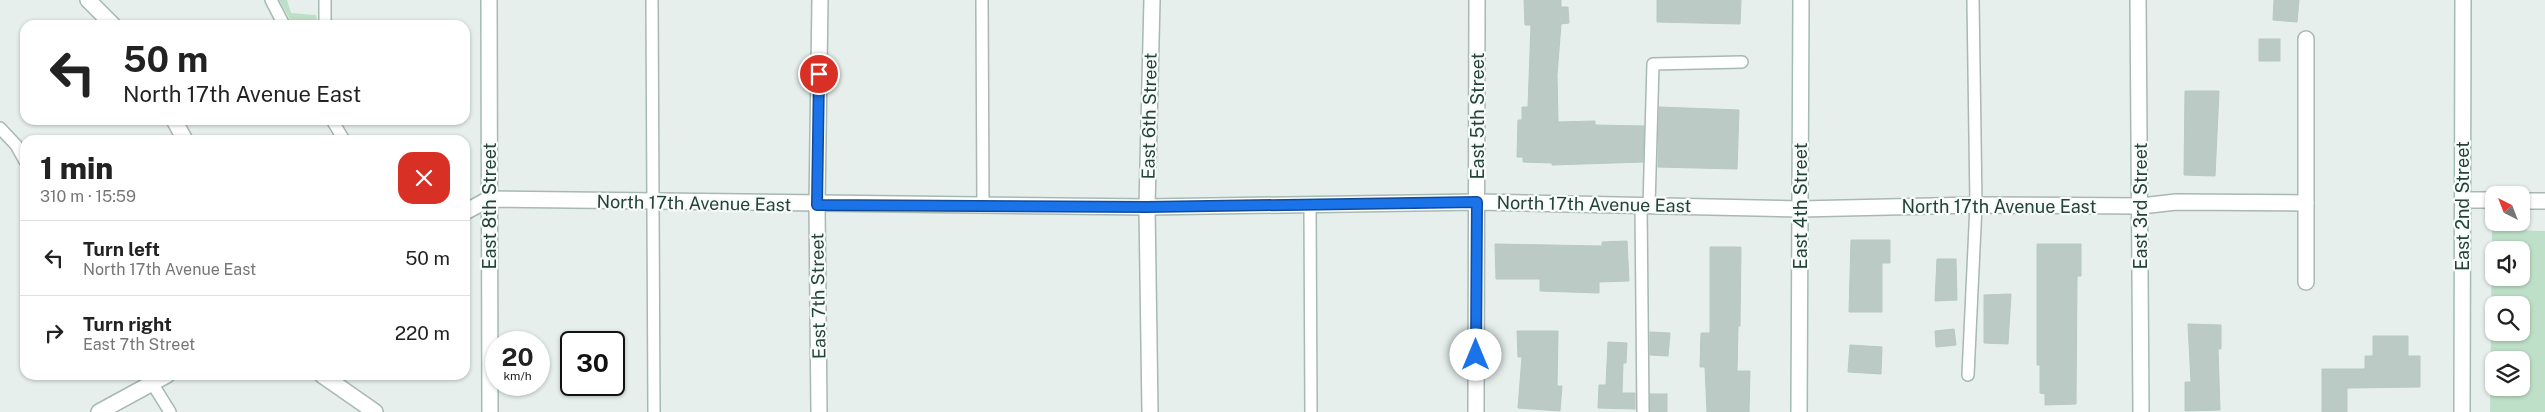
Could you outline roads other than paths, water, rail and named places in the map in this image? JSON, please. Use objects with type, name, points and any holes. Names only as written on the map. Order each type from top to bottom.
[{"type":"street","points":[[88,0],[108,20]]},
{"type":"street","name":"East 8th Street","points":[[489,0],[490,412]]},
{"type":"street","name":"East 7th Street","points":[[819,412],[817,205],[820,0]]},
{"type":"street","name":"East 6th Street","points":[[1150,412],[1147,207],[1152,0]]},
{"type":"street","name":"East 5th Street","points":[[1476,412],[1478,0]]},
{"type":"street","name":"East 4th Street","points":[[1799,412],[1801,0]]},
{"type":"street","name":"East 3rd Street","points":[[2138,0],[2141,412]]},
{"type":"street","name":"East 2nd Street","points":[[2462,412],[2463,0]]},
{"type":"street","points":[[2306,39],[2306,282]]},
{"type":"street","name":"North 17th Avenue East","points":[[470,209],[489,199],[817,205],[1147,207],[1477,202],[1800,209],[1976,205],[2141,206],[2176,202],[2306,203]]},
{"type":"street","points":[[2462,200],[2485,200]]},
{"type":"street","points":[[2530,201],[2545,201]]},
{"type":"street","points":[[99,412],[147,380]]},
{"type":"street","points":[[329,380],[376,412]]},
{"type":"lane","points":[[271,0],[281,20]]},
{"type":"lane","points":[[325,0],[325,20]]},
{"type":"lane","points":[[652,0],[654,412]]},
{"type":"lane","points":[[982,0],[983,206]]},
{"type":"lane","points":[[1968,375],[1976,205],[1973,0]]},
{"type":"lane","points":[[1643,412],[1645,206],[1653,64],[1742,62]]},
{"type":"lane","points":[[0,128],[20,152]]},
{"type":"lane","points":[[1310,204],[1311,412]]},
{"type":"lane","points":[[150,380],[170,412]]}]
